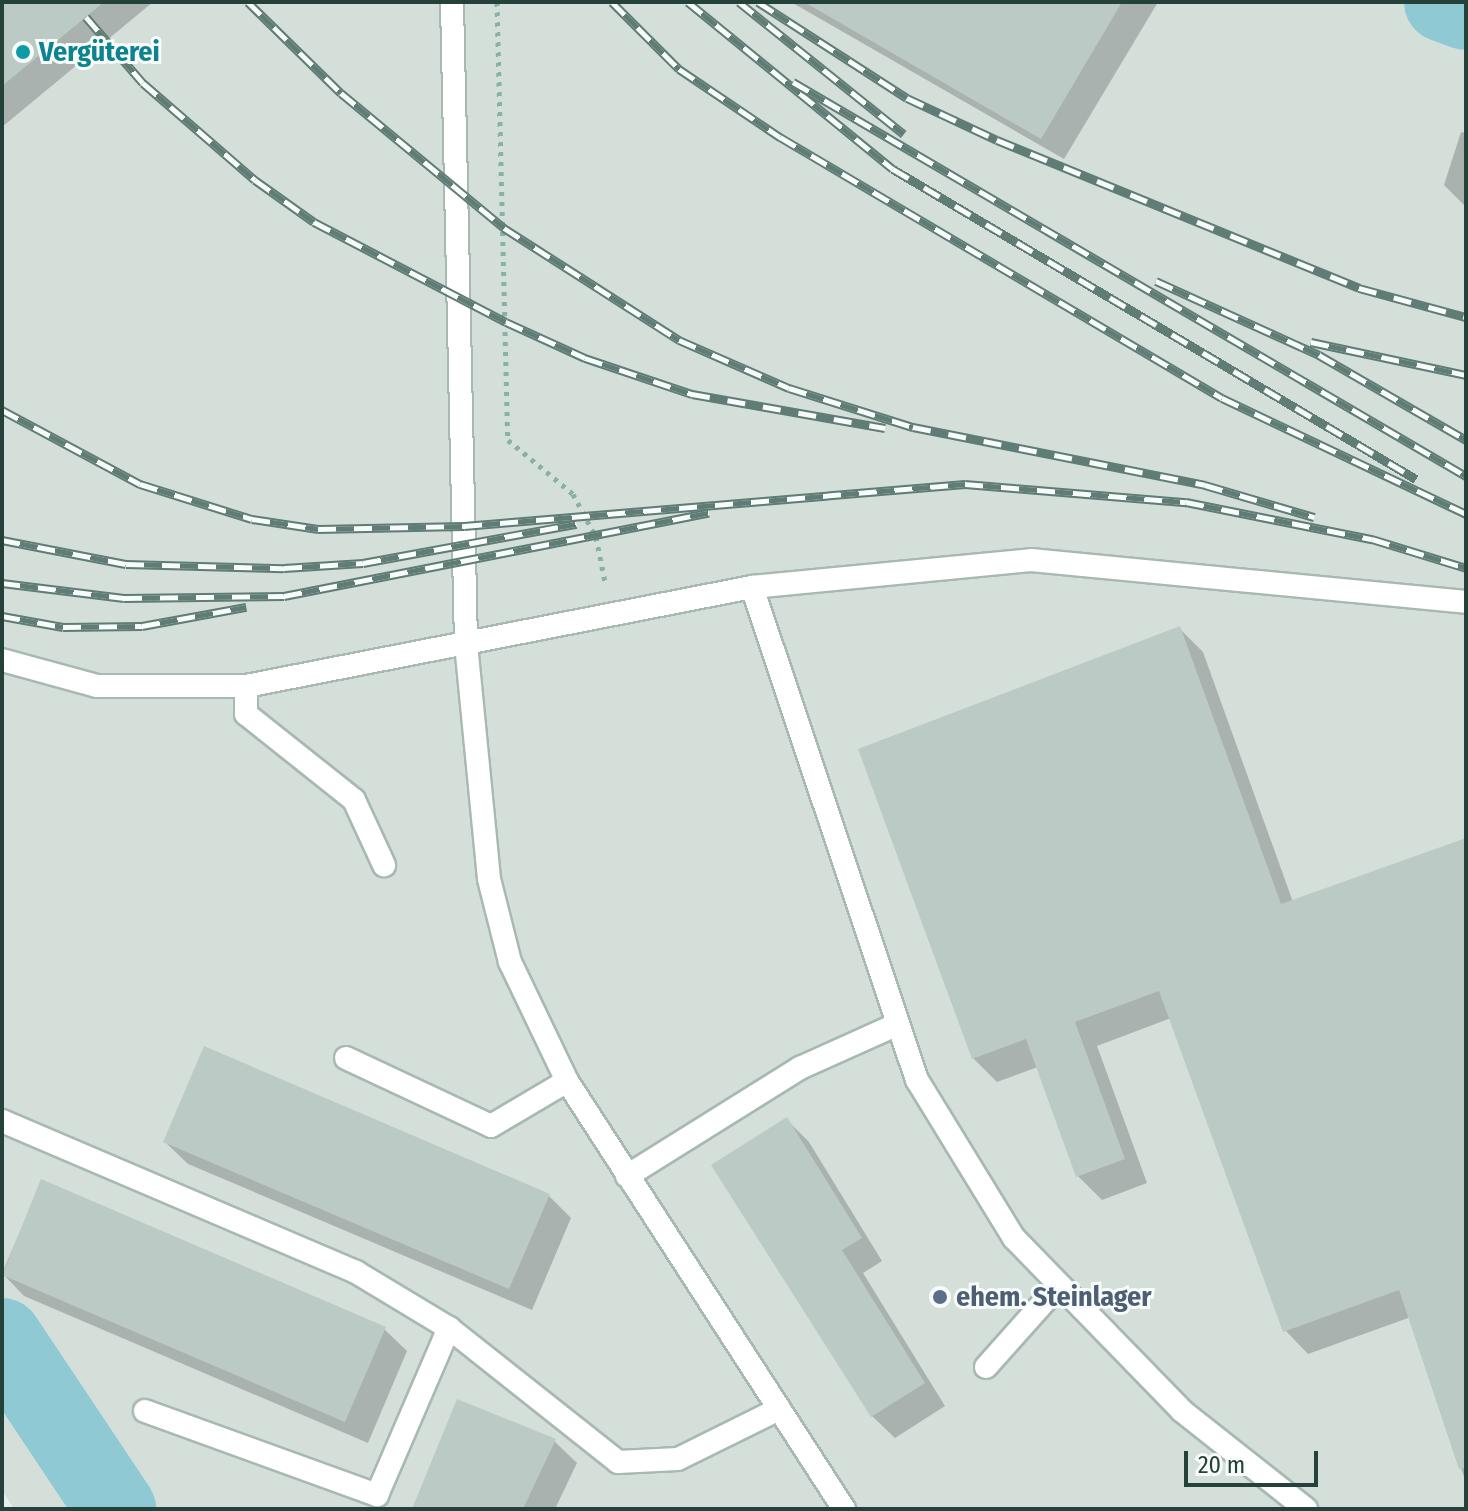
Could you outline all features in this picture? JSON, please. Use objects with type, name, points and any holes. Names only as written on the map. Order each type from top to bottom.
[{"type":"lane","points":[[452,2],[466,644],[489,879],[510,962],[567,1081],[844,1509]]},
{"type":"lane","points":[[2,660],[97,686],[246,686],[752,587],[1031,560],[1466,602]]},
{"type":"lane","points":[[752,587],[917,1080],[1014,1238],[1182,1411],[1306,1509]]},
{"type":"lane","points":[[246,686],[246,714],[354,800],[384,865]]},
{"type":"lane","points":[[627,1176],[800,1068],[898,1024]]},
{"type":"lane","points":[[346,1058],[491,1126],[567,1081]]},
{"type":"lane","points":[[2,1121],[356,1272],[449,1328],[618,1462],[678,1459],[779,1409]]},
{"type":"lane","points":[[986,1367],[1059,1285]]},
{"type":"lane","points":[[145,1411],[377,1495],[449,1328]]},
{"type":"path","points":[[497,2],[508,440],[573,494],[585,513],[601,559],[607,613]]},
{"type":"shaded area","points":[[2,2],[1466,2],[1466,1509],[14,1509],[2,1490]]},
{"type":"building","name":"Vergüterei","points":[[2,2],[104,2],[2,86]]},
{"type":"building","points":[[804,2],[1122,2],[1041,139]]},
{"type":"building","points":[[1180,626],[1281,904],[1466,838],[1466,1468],[1459,1469],[1399,1290],[1283,1332],[1159,991],[1075,1022],[1125,1159],[1076,1177],[1026,1039],[972,1059],[858,749]]},
{"type":"building","points":[[204,1046],[550,1194],[509,1289],[163,1142]]},
{"type":"building","points":[[787,1117],[862,1238],[842,1250],[925,1383],[871,1417],[711,1165]]},
{"type":"building","points":[[41,1179],[386,1327],[345,1422],[2,1275]]},
{"type":"building","points":[[457,1399],[556,1439],[523,1509],[412,1509]]},
{"type":"waterway","points":[[1444,2],[1466,10]]},
{"type":"waterway","points":[[2,1338],[116,1509]]},
{"type":"railway","points":[[248,2],[341,93],[504,228],[679,340],[789,388],[913,427],[1205,485],[1314,517]]},
{"type":"railway","points":[[612,2],[679,69],[780,137],[1222,398],[1466,514]]},
{"type":"railway","points":[[688,2],[893,169],[1416,479]]},
{"type":"railway","points":[[739,2],[904,134]]},
{"type":"railway","points":[[758,2],[907,98],[997,140],[1359,288],[1466,317]]},
{"type":"railway","points":[[86,17],[143,83],[255,180],[314,222],[506,322],[585,358],[692,394],[885,428]]},
{"type":"railway","points":[[793,82],[1466,476]]},
{"type":"railway","points":[[1156,281],[1319,355],[1466,440]]},
{"type":"railway","points":[[1311,342],[1466,375]]},
{"type":"railway","points":[[2,410],[140,484],[252,519],[318,529],[464,526],[965,484],[1186,502],[1372,539],[1466,568]]},
{"type":"railway","points":[[2,583],[124,598],[284,596],[709,513]]},
{"type":"railway","points":[[2,540],[126,564],[284,568],[363,563],[576,524]]},
{"type":"railway","points":[[2,616],[63,627],[142,626],[246,607]]},
{"type":"place","name":"Vergüterei","points":[[23,52]]},
{"type":"place","name":"ehem. Steinlager","points":[[940,1297]]}]
